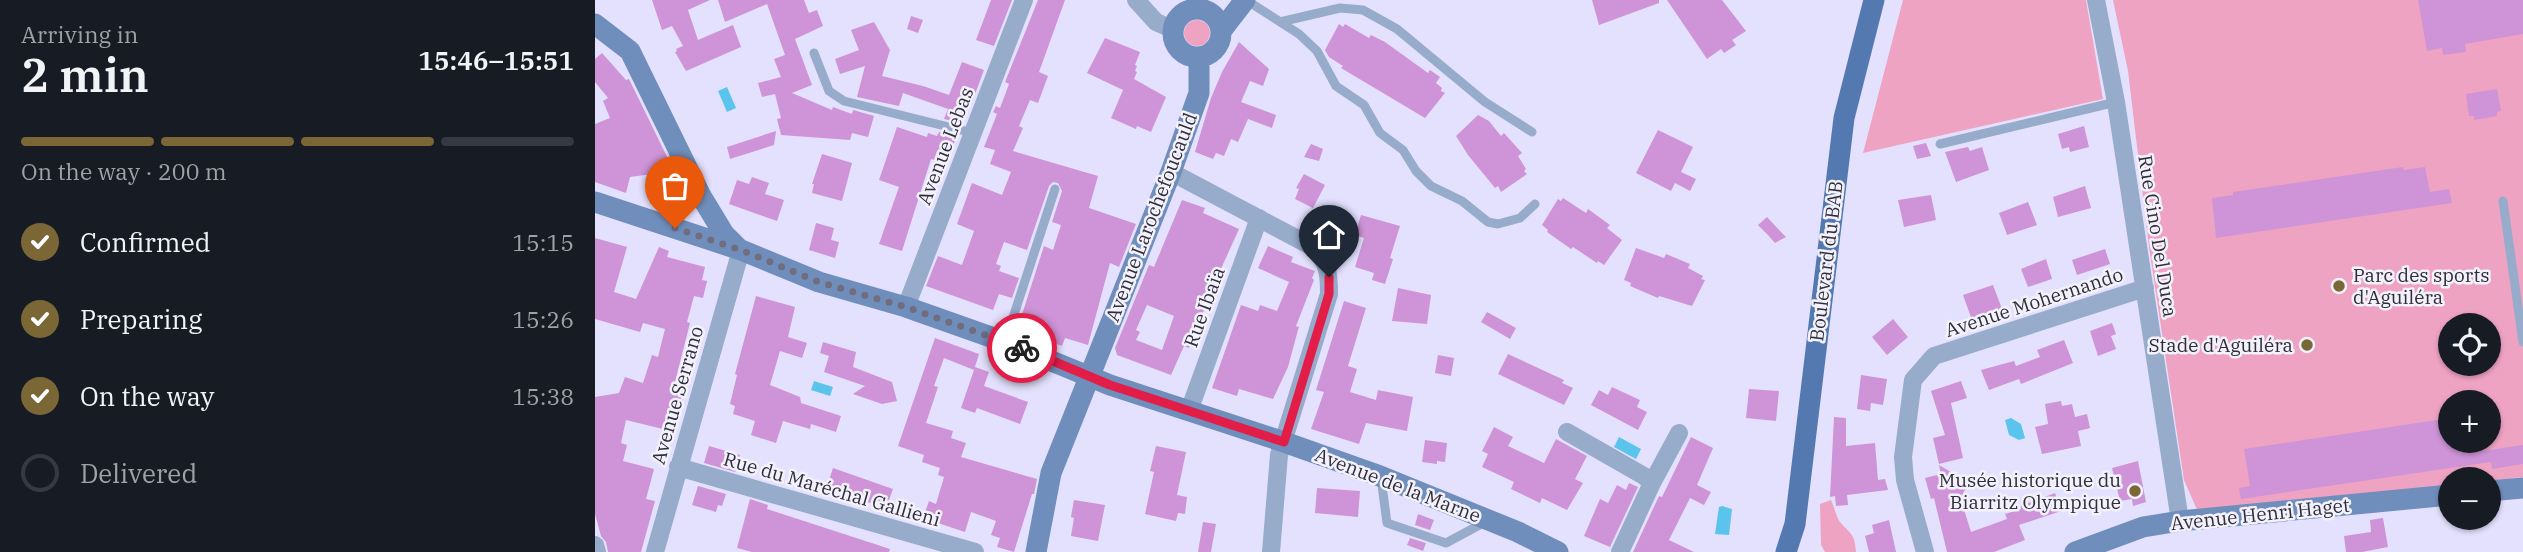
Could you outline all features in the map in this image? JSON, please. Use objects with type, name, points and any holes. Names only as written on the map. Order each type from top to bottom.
[{"type":"main road","points":[[1221,31],[1217,18],[1206,10],[1204,4],[1184,11],[1174,22],[1172,37],[1179,50],[1191,57],[1199,57],[1213,51],[1221,31],[1245,0]]},
{"type":"main road","name":"Boulevard du BAB","points":[[1786,552],[1795,524],[1844,118],[1874,0]]},
{"type":"main road","points":[[595,24],[630,51],[703,200],[724,234],[741,250]]},
{"type":"main road","name":"Avenue Larochefoucauld","points":[[1036,552],[1051,473],[1171,172],[1199,93],[1199,57]]},
{"type":"main road","points":[[680,229],[692,225],[701,216],[703,200]]},
{"type":"main road","name":"Avenue de la Marne","points":[[595,202],[741,250],[819,282],[906,307],[1005,342],[1110,385],[1380,476],[1489,520],[1558,552]]},
{"type":"main road","points":[[2501,490],[2523,488]]},
{"type":"main road","name":"Avenue Henri Haget","points":[[2075,552],[2143,527],[2181,521],[2438,496]]},
{"type":"main road","name":"Boulevard du BAB","points":[[1795,524],[1805,552]]},
{"type":"street","name":"Avenue Lebas","points":[[906,307],[1024,0]]},
{"type":"street","points":[[1136,0],[1156,22],[1172,29]]},
{"type":"street","name":"Rue Cino Del Duca","points":[[2096,0],[2116,102],[2181,521]]},
{"type":"street","points":[[1171,172],[1311,246],[1325,260],[1329,294],[1279,455],[1271,552]]},
{"type":"street","name":"Rue Ibaïa","points":[[1189,411],[1259,218]]},
{"type":"street","name":"Avenue Serrano","points":[[655,552],[741,250]]},
{"type":"street","name":"Avenue Mohernando","points":[[1925,552],[1905,480],[1903,457],[1913,380],[1934,356],[2145,288]]},
{"type":"street","points":[[1567,432],[1652,483]]},
{"type":"street","points":[[1620,552],[1679,433]]},
{"type":"street","name":"Rue du Maréchal Gallieni","points":[[678,467],[975,552]]},
{"type":"street","points":[[595,545],[597,552]]},
{"type":"lane","points":[[1245,0],[1299,34],[1317,51],[1336,86],[1364,105],[1380,133],[1403,150],[1416,171],[1431,186],[1462,201],[1488,222],[1498,224],[1520,218],[1535,204]]},
{"type":"lane","points":[[1280,22],[1340,8],[1363,10],[1397,29],[1485,102],[1532,131]]},
{"type":"lane","points":[[814,53],[829,91],[844,101],[973,133]]},
{"type":"lane","points":[[1940,144],[2116,102]]},
{"type":"lane","points":[[1005,342],[1055,189]]},
{"type":"lane","points":[[2503,201],[2523,342]]},
{"type":"lane","points":[[1380,476],[1387,523],[1446,543],[1489,520]]},
{"type":"shaded area","points":[[1903,0],[2086,0],[2103,99],[1863,153]]},
{"type":"shaded area","name":"Parc des sports d'Aguiléra","points":[[2113,0],[2523,0],[2523,477],[2501,480],[2501,467],[2438,467],[2438,486],[2198,512],[2184,480],[2149,247],[2128,71]]},
{"type":"shaded area","points":[[1197,20],[1206,24],[1210,33],[1206,42],[1197,46],[1188,42],[1184,33],[1188,24]]},
{"type":"shaded area","points":[[1831,500],[1837,517],[1853,537],[1856,552],[1825,552],[1821,545],[1820,504]]},
{"type":"water","points":[[727,87],[736,108],[727,112],[718,91]]},
{"type":"water","points":[[814,381],[833,387],[830,396],[811,390]]},
{"type":"water","points":[[2011,418],[2021,424],[2025,438],[2019,440],[2009,435],[2005,420]]},
{"type":"water","points":[[1619,437],[1641,449],[1636,459],[1614,447]]},
{"type":"water","points":[[1719,507],[1732,509],[1729,535],[1715,534]]},
{"type":"building","points":[[652,0],[710,0],[688,10],[698,40],[733,25],[741,47],[686,71],[675,52],[683,46],[672,26],[662,30]]},
{"type":"building","points":[[718,0],[804,0],[809,13],[817,10],[823,26],[795,39],[812,85],[792,93],[832,110],[833,107],[852,114],[853,110],[874,116],[868,137],[852,133],[850,140],[781,135],[777,119],[781,118],[775,94],[762,97],[758,83],[781,77],[774,59],[785,55],[767,4],[725,22]]},
{"type":"building","points":[[991,0],[1012,0],[994,46],[976,40]]},
{"type":"building","points":[[1038,0],[1065,0],[1039,72],[1048,76],[1038,103],[1030,100],[1019,126],[1023,128],[1013,151],[1098,176],[1089,208],[1136,224],[1119,267],[1110,263],[1088,345],[1065,338],[1062,346],[1017,330],[1044,246],[1053,250],[1061,225],[1052,222],[1062,191],[1058,183],[1053,182],[1049,186],[1027,250],[1004,242],[996,264],[1001,266],[999,271],[1019,278],[1012,298],[999,294],[993,310],[926,286],[938,256],[962,265],[974,231],[957,224],[972,183],[1002,195],[1011,172],[990,164],[995,150],[984,147],[997,114],[993,112],[996,106],[1000,108],[1009,84],[1005,82]]},
{"type":"building","points":[[1592,0],[1659,0],[1659,3],[1599,25]]},
{"type":"building","points":[[1667,0],[1722,0],[1746,31],[1732,40],[1736,45],[1724,53],[1721,49],[1707,59]]},
{"type":"building","points":[[2418,0],[2523,0],[2523,34],[2465,44],[2466,52],[2443,55],[2442,48],[2427,51]]},
{"type":"building","points":[[911,16],[923,20],[918,33],[907,29]]},
{"type":"building","points":[[874,22],[890,50],[882,76],[949,95],[962,62],[984,70],[962,123],[944,119],[948,109],[903,93],[899,106],[857,97],[865,66],[840,74],[835,59],[859,50],[851,30]]},
{"type":"building","points":[[1339,24],[1343,27],[1345,24],[1369,38],[1371,35],[1385,42],[1428,73],[1430,70],[1440,77],[1436,83],[1445,93],[1425,118],[1341,68],[1343,66],[1329,57],[1325,50]]},
{"type":"building","points":[[1105,38],[1140,52],[1134,79],[1166,97],[1151,132],[1137,126],[1136,129],[1111,118],[1123,90],[1087,73]]},
{"type":"building","points":[[1239,42],[1269,69],[1263,86],[1250,81],[1241,102],[1276,115],[1272,128],[1248,119],[1238,142],[1231,139],[1224,156],[1216,153],[1213,159],[1195,152],[1211,98]]},
{"type":"building","points":[[602,53],[626,80],[629,79],[674,171],[630,177],[626,193],[595,182],[595,124],[610,118],[603,101],[608,98],[595,82],[595,59]]},
{"type":"building","points":[[2497,89],[2501,111],[2497,112],[2497,116],[2474,120],[2474,116],[2469,116],[2466,94]]},
{"type":"building","points":[[1478,115],[1489,121],[1501,136],[1504,133],[1522,153],[1518,156],[1527,174],[1501,192],[1468,155],[1456,136]]},
{"type":"building","points":[[2084,126],[2089,147],[2070,152],[2069,147],[2062,149],[2058,134]]},
{"type":"building","points":[[897,127],[927,137],[928,133],[937,136],[939,132],[957,136],[949,155],[937,151],[934,160],[931,159],[902,251],[879,244],[899,187],[879,180]]},
{"type":"building","points":[[1658,130],[1693,147],[1681,172],[1696,179],[1690,191],[1675,183],[1671,191],[1636,173]]},
{"type":"building","points":[[776,131],[774,145],[730,159],[727,147]]},
{"type":"building","points":[[1926,143],[1931,156],[1917,159],[1913,146]]},
{"type":"building","points":[[1311,144],[1323,149],[1319,161],[1304,157]]},
{"type":"building","points":[[1968,147],[1970,151],[1982,147],[1989,170],[1956,182],[1945,152]]},
{"type":"building","points":[[822,154],[852,163],[842,201],[812,193],[812,184]]},
{"type":"building","points":[[2403,167],[2404,170],[2425,167],[2430,192],[2449,189],[2452,203],[2216,238],[2212,198],[2233,195],[2233,192]]},
{"type":"building","points":[[1304,174],[1325,185],[1313,208],[1295,199],[1299,189],[1296,188]]},
{"type":"building","points":[[752,177],[769,183],[765,194],[784,200],[777,221],[729,204],[737,180],[749,184]]},
{"type":"building","points":[[2085,186],[2091,208],[2058,217],[2053,197]]},
{"type":"building","points":[[1931,195],[1936,220],[1904,227],[1898,200]]},
{"type":"building","points":[[1563,198],[1586,213],[1588,209],[1610,225],[1607,228],[1622,240],[1604,265],[1573,247],[1571,249],[1547,232],[1542,225],[1558,199],[1561,201]]},
{"type":"building","points":[[1182,200],[1205,208],[1203,213],[1239,229],[1189,348],[1184,346],[1171,375],[1117,355],[1115,348],[1149,265],[1154,267]],"holes":[[[1147,305],[1174,316],[1162,350],[1136,340],[1140,332],[1136,330]]]},
{"type":"building","points":[[2028,202],[2037,225],[2007,235],[1999,213]]},
{"type":"building","points":[[1361,215],[1400,226],[1385,284],[1372,280],[1374,273],[1355,267],[1364,238],[1355,235]]},
{"type":"building","points":[[1767,217],[1786,237],[1775,243],[1758,225]]},
{"type":"building","points":[[816,223],[834,228],[831,240],[839,242],[835,258],[809,250]]},
{"type":"building","points":[[595,238],[627,247],[614,292],[636,299],[659,247],[669,251],[667,257],[705,267],[702,280],[707,281],[703,298],[694,296],[687,322],[690,323],[675,382],[685,385],[671,431],[626,420],[621,443],[627,445],[623,461],[654,469],[646,499],[655,501],[641,552],[608,552],[606,542],[601,536],[595,514],[595,397],[619,393],[625,377],[643,383],[652,355],[658,357],[665,329],[643,323],[640,332],[595,319]]},
{"type":"building","points":[[1268,246],[1293,257],[1291,262],[1315,271],[1312,278],[1314,280],[1296,326],[1299,327],[1288,367],[1273,399],[1239,389],[1237,396],[1212,388],[1241,305],[1258,311],[1260,305],[1277,311],[1289,282],[1258,268]]},
{"type":"building","points":[[1636,248],[1664,258],[1666,254],[1690,264],[1688,268],[1703,276],[1701,279],[1705,280],[1692,306],[1659,296],[1658,298],[1630,286],[1631,283],[1624,280]]},
{"type":"building","points":[[2105,249],[2110,264],[2077,275],[2072,260]]},
{"type":"building","points":[[2046,259],[2052,279],[2028,287],[2021,269]]},
{"type":"building","points":[[1993,285],[2002,309],[1972,320],[1963,295]]},
{"type":"building","points":[[1398,288],[1431,295],[1427,324],[1392,321]]},
{"type":"building","points":[[756,296],[795,307],[788,337],[807,343],[802,358],[780,351],[770,385],[800,397],[801,403],[841,416],[836,432],[811,424],[810,429],[783,421],[776,443],[751,435],[755,421],[733,414],[735,406],[730,404],[737,375],[735,374]]},
{"type":"building","points":[[1344,301],[1366,308],[1348,366],[1357,369],[1350,392],[1376,400],[1378,390],[1413,397],[1407,431],[1366,423],[1359,444],[1311,429],[1324,392],[1316,390]]},
{"type":"building","points":[[1487,312],[1516,328],[1510,339],[1481,322]]},
{"type":"building","points":[[1893,319],[1908,337],[1887,355],[1872,337]]},
{"type":"building","points":[[2112,323],[2116,334],[2111,336],[2116,349],[2098,356],[2090,331]]},
{"type":"building","points":[[935,338],[979,354],[974,370],[944,358],[934,386],[938,387],[926,423],[953,431],[951,438],[966,443],[961,457],[1037,479],[1014,552],[997,547],[1000,538],[991,535],[996,521],[971,512],[965,532],[923,518],[929,501],[936,504],[944,477],[938,475],[940,468],[922,462],[924,455],[898,446]]},
{"type":"building","points":[[2064,340],[2073,363],[2021,384],[2019,379],[1989,390],[1981,370],[2014,361],[2016,366],[2040,357],[2037,350]]},
{"type":"building","points":[[823,342],[856,352],[853,367],[892,382],[897,401],[882,404],[853,394],[865,386],[824,372],[829,356],[820,353]]},
{"type":"building","points":[[1508,354],[1564,380],[1562,383],[1573,388],[1564,405],[1498,374]]},
{"type":"building","points":[[1438,355],[1454,358],[1451,376],[1435,373]]},
{"type":"building","points":[[975,367],[989,372],[984,386],[1028,402],[1020,424],[977,408],[975,413],[961,408]]},
{"type":"building","points":[[1861,375],[1887,379],[1883,405],[1871,403],[1870,411],[1857,409]]},
{"type":"building","points":[[1961,381],[1967,398],[1951,403],[1963,458],[1939,464],[1933,438],[1945,435],[1931,391]]},
{"type":"building","points":[[1612,387],[1640,400],[1637,407],[1647,412],[1638,430],[1591,405],[1599,390],[1608,395]]},
{"type":"building","points":[[1749,389],[1779,391],[1776,421],[1746,418]]},
{"type":"building","points":[[2061,401],[2062,406],[2072,404],[2075,417],[2087,414],[2090,428],[2078,431],[2081,446],[2042,454],[2035,427],[2048,424],[2045,404]]},
{"type":"building","points":[[1834,417],[1846,418],[1846,446],[1875,443],[1878,480],[1885,479],[1888,490],[1847,495],[1848,505],[1836,506],[1835,496],[1830,497]]},
{"type":"building","points":[[2438,420],[2438,453],[2501,453],[2501,448],[2523,445],[2523,464],[2492,467],[2491,462],[2438,467],[2438,470],[2241,499],[2239,488],[2250,486],[2244,449]]},
{"type":"building","points":[[1494,427],[1513,437],[1508,446],[1544,463],[1556,439],[1587,456],[1575,479],[1583,483],[1567,510],[1542,498],[1540,503],[1511,489],[1514,482],[1482,467],[1488,454],[1482,451]]},
{"type":"building","points":[[1691,437],[1713,448],[1697,485],[1711,492],[1704,505],[1690,498],[1669,540],[1694,552],[1633,552],[1659,496],[1662,497]]},
{"type":"building","points":[[1425,440],[1447,443],[1445,462],[1422,462]]},
{"type":"building","points":[[709,446],[740,455],[735,472],[704,463]]},
{"type":"building","points":[[1156,446],[1186,452],[1177,495],[1187,497],[1185,514],[1178,513],[1176,521],[1145,514],[1154,472],[1150,471]]},
{"type":"building","points":[[2138,461],[2146,502],[2133,506],[2132,499],[2120,501],[2112,468]]},
{"type":"building","points":[[1939,465],[1966,481],[1968,485],[1963,493],[1967,505],[1963,506],[1971,532],[2007,519],[2005,514],[2055,493],[2061,511],[2019,525],[2025,540],[1994,552],[1947,552],[1934,498],[1931,499],[1925,478],[1941,474]]},
{"type":"building","points":[[833,468],[893,489],[886,508],[826,489]]},
{"type":"building","points":[[1629,483],[1638,487],[1610,547],[1584,536],[1600,499],[1608,503],[1617,485],[1626,490]]},
{"type":"building","points":[[698,486],[726,494],[722,506],[718,505],[716,512],[692,505]]},
{"type":"building","points":[[1317,488],[1360,491],[1358,517],[1315,513]]},
{"type":"building","points":[[750,499],[768,505],[767,509],[890,549],[889,552],[752,552],[737,548]]},
{"type":"building","points":[[1074,500],[1105,505],[1098,541],[1071,536]]},
{"type":"building","points":[[1418,514],[1434,520],[1430,530],[1415,525]]},
{"type":"building","points":[[2383,518],[2388,547],[2346,552],[2344,536],[2371,532],[2370,520]]},
{"type":"building","points":[[1889,520],[1896,552],[1869,552],[1865,536],[1874,533],[1872,525]]},
{"type":"building","points":[[1203,522],[1216,524],[1211,552],[1198,552]]},
{"type":"building","points":[[1410,538],[1426,543],[1423,551],[1407,545]]},
{"type":"way so far","points":[[675,228],[741,250],[819,282],[906,307],[1022,348]]},
{"type":"place","name":"Parc des sports d'Aguiléra","points":[[2339,286]]},
{"type":"place","name":"Stade d'Aguiléra","points":[[2307,345]]},
{"type":"place","name":"Musée historique du Biarritz Olympique","points":[[2135,491]]},
{"type":"route","points":[[1022,348],[1110,385],[1284,442],[1329,294],[1329,277]]}]
